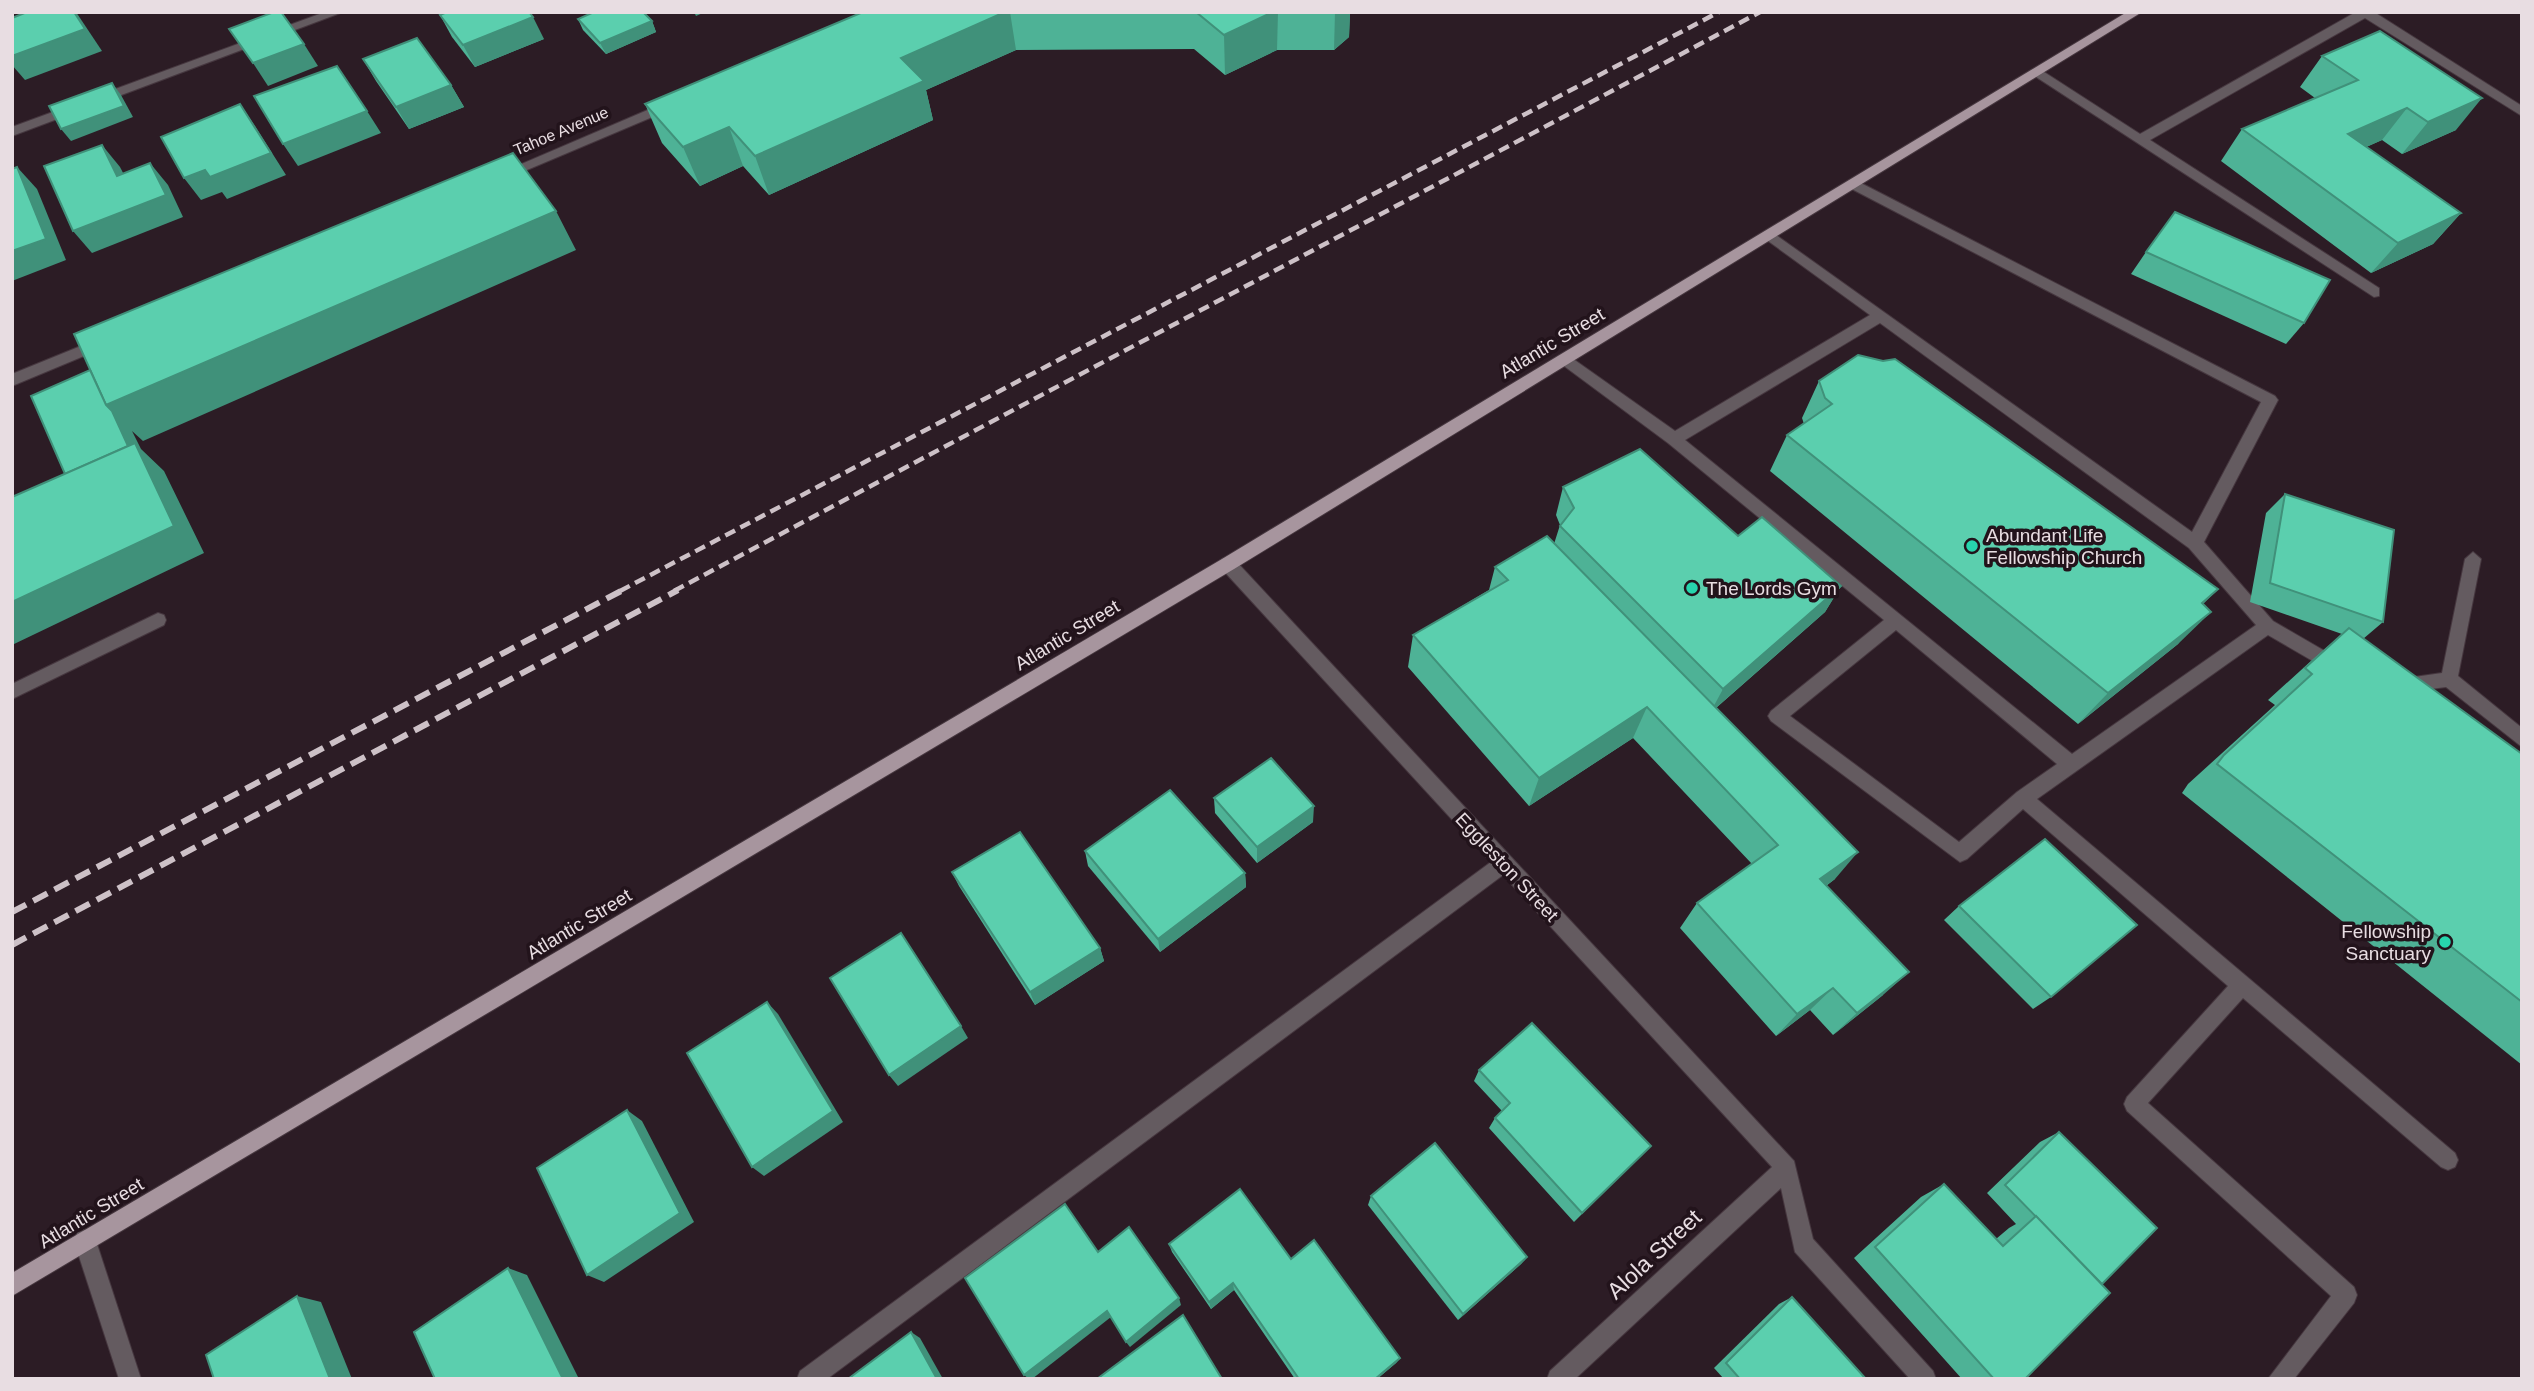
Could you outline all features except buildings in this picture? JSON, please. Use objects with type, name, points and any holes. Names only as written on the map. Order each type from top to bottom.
[{"type":"main road","name":"Atlantic Street","points":[[12,1285],[1228,565],[2136,12]]},
{"type":"street","points":[[12,132],[337,12]]},
{"type":"street","points":[[2140,140],[2365,12],[2522,112]]},
{"type":"street","points":[[2036,73],[2374,292]]},
{"type":"street","name":"Tahoe Avenue","points":[[489,180],[682,100]]},
{"type":"street","points":[[1853,184],[2270,400],[2195,543]]},
{"type":"street","points":[[1769,235],[2195,543],[2267,626],[2354,676]]},
{"type":"street","points":[[1674,439],[1880,316]]},
{"type":"street","points":[[12,380],[115,337]]},
{"type":"street","points":[[1564,360],[1674,439],[2071,764]]},
{"type":"street","points":[[2449,679],[2473,559]]},
{"type":"street","name":"Eggleston Street","points":[[1228,565],[1787,1168]]},
{"type":"street","points":[[12,692],[158,620]]},
{"type":"street","points":[[1896,620],[1777,716],[1960,853],[2023,798],[2267,626]]},
{"type":"street","points":[[2376,689],[2449,679],[2522,739]]},
{"type":"street","points":[[2023,798],[2448,1160]]},
{"type":"street","points":[[808,1379],[1504,863]]},
{"type":"street","points":[[2242,985],[2134,1104],[2346,1295],[2279,1379]]},
{"type":"street","points":[[1787,1168],[1803,1244],[1925,1379]]},
{"type":"street","name":"Alola Street","points":[[1558,1379],[1787,1168]]},
{"type":"street","points":[[85,1241],[130,1379]]},
{"type":"railway","points":[[620,591],[1719,12]]},
{"type":"railway","points":[[674,591],[1760,12]]},
{"type":"railway","points":[[12,912],[623,590]]},
{"type":"railway","points":[[12,945],[678,590]]},
{"type":"place","name":"Abundant Life Fellowship Church","points":[[1972,546]]},
{"type":"place","name":"The Lords Gym","points":[[1692,588]]},
{"type":"place","name":"Fellowship Sanctuary","points":[[2445,942]]}]
